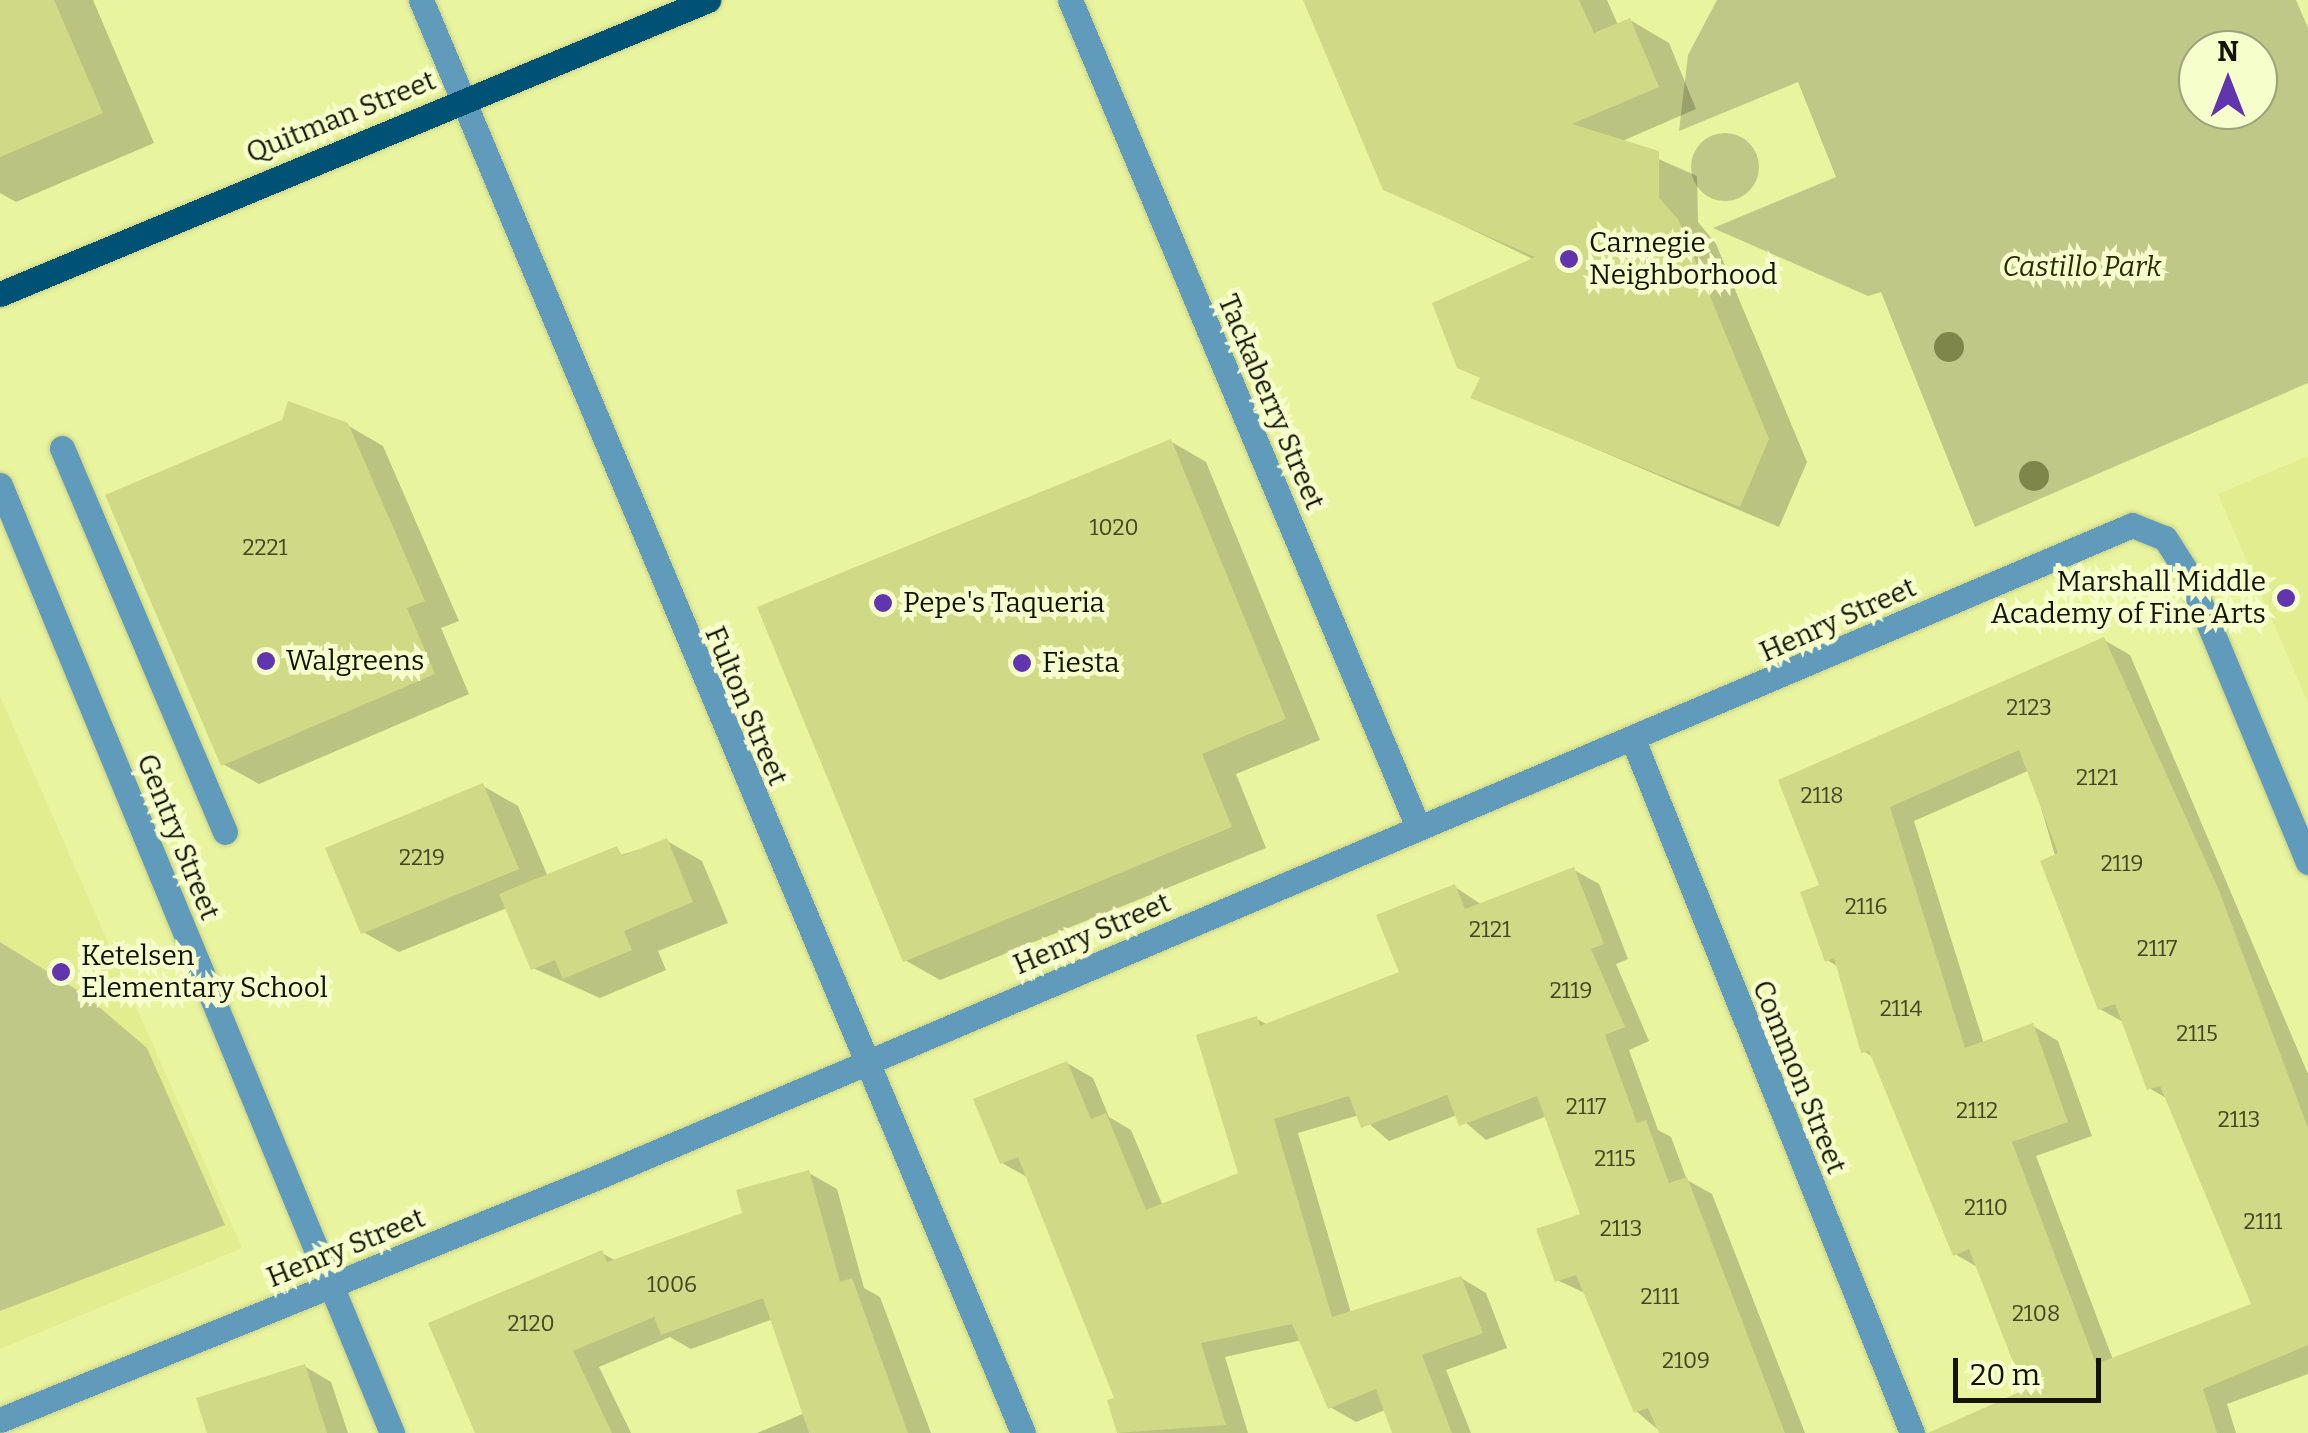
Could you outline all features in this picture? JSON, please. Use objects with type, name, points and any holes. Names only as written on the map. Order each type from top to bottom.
[{"type":"main road","name":"Quitman Street","points":[[0,294],[708,0]]},
{"type":"street","name":"Fulton Street","points":[[421,0],[864,1065],[1023,1433]]},
{"type":"street","name":"Tackaberry Street","points":[[1070,0],[1418,828]]},
{"type":"street","points":[[62,448],[225,832]]},
{"type":"street","name":"Gentry Street","points":[[0,486],[392,1433]]},
{"type":"street","name":"Henry Street","points":[[0,1420],[864,1065],[1418,828],[1634,742],[2132,525],[2165,538],[2188,574],[2308,862]]},
{"type":"street","name":"Common Street","points":[[1634,742],[1912,1433]]},
{"type":"shaded area","name":"Marshall Middle Academy of Fine Arts","points":[[2308,456],[2308,703],[2218,494]]},
{"type":"shaded area","name":"Ketelsen Elementary School","points":[[0,696],[242,1248],[0,1349]]},
{"type":"green space","name":"Castillo Park","points":[[1717,0],[2296,0],[2308,28],[2308,383],[1975,527],[1881,292],[1868,296],[1713,228],[1836,177],[1798,82],[1679,131],[1688,55]]},
{"type":"green space","points":[[1725,133],[1738,135],[1749,143],[1757,154],[1757,180],[1749,191],[1738,199],[1725,201],[1712,199],[1701,191],[1693,180],[1691,167],[1693,154],[1701,143],[1712,135]]},
{"type":"green space","name":"Ketelsen Elementary School","points":[[0,942],[85,995],[147,1048],[225,1225],[0,1311]]},
{"type":"building","points":[[0,0],[54,0],[103,113],[0,157]]},
{"type":"building","name":"Carnegie Neighborhood","points":[[1303,0],[1579,0],[1594,33],[1630,18],[1659,87],[1572,124],[1659,151],[1659,198],[1678,219],[1769,439],[1740,507],[1470,398],[1480,378],[1457,368],[1432,303],[1535,257],[1383,190]]},
{"type":"building","name":"Walgreens","points":[[288,401],[348,423],[425,601],[407,608],[435,674],[221,766],[105,495],[282,420]]},
{"type":"building","name":"Fiesta","points":[[1171,439],[1286,719],[1202,754],[1232,827],[903,962],[757,607]]},
{"type":"building","points":[[2104,637],[2218,888],[2308,1128],[2308,1345],[2203,1389],[2217,1433],[1928,1433],[2024,1390],[1969,1249],[1953,1256],[1869,1051],[1861,1053],[1834,958],[1825,962],[1800,892],[1819,885],[1778,780]],"holes":[[[2019,750],[2058,853],[2040,861],[2098,1010],[2115,1004],[2147,1090],[2160,1086],[2251,1304],[2096,1364],[2012,1142],[2068,1122],[2033,1023],[1965,1048],[1890,807]]]},
{"type":"building","points":[[483,783],[519,869],[361,934],[325,848]]},
{"type":"building","points":[[667,838],[693,902],[624,931],[632,950],[563,979],[555,960],[531,970],[499,894],[617,846],[622,856]]},
{"type":"building","points":[[1574,867],[1604,944],[1591,949],[1625,1027],[1605,1035],[1637,1123],[1646,1120],[1669,1183],[1687,1177],[1785,1433],[1659,1433],[1648,1408],[1634,1413],[1576,1275],[1555,1282],[1536,1229],[1580,1214],[1537,1096],[1459,1126],[1447,1095],[1361,1128],[1349,1096],[1274,1119],[1332,1317],[1461,1276],[1483,1333],[1422,1355],[1452,1433],[1392,1433],[1376,1389],[1328,1409],[1292,1324],[1201,1343],[1226,1425],[1117,1433],[1107,1400],[1114,1398],[1018,1157],[1000,1164],[973,1099],[1067,1061],[1091,1119],[1106,1113],[1146,1210],[1238,1173],[1196,1035],[1257,1016],[1260,1026],[1399,972],[1376,915],[1455,884],[1465,909]]},
{"type":"building","points":[[809,1170],[840,1282],[852,1278],[908,1433],[809,1433],[763,1298],[661,1335],[654,1317],[573,1351],[612,1433],[475,1433],[428,1323],[602,1250],[607,1262],[742,1213],[736,1190]]},
{"type":"building","points":[[305,1364],[327,1433],[207,1433],[196,1398]]},
{"type":"place","name":"Carnegie Neighborhood","points":[[1569,259]]},
{"type":"place","name":"Marshall Middle Academy of Fine Arts","points":[[2286,598]]},
{"type":"place","name":"Pepe's Taqueria","points":[[883,603]]},
{"type":"place","name":"Walgreens","points":[[266,661]]},
{"type":"place","name":"Fiesta","points":[[1022,663]]},
{"type":"place","name":"Ketelsen Elementary School","points":[[61,972]]}]
